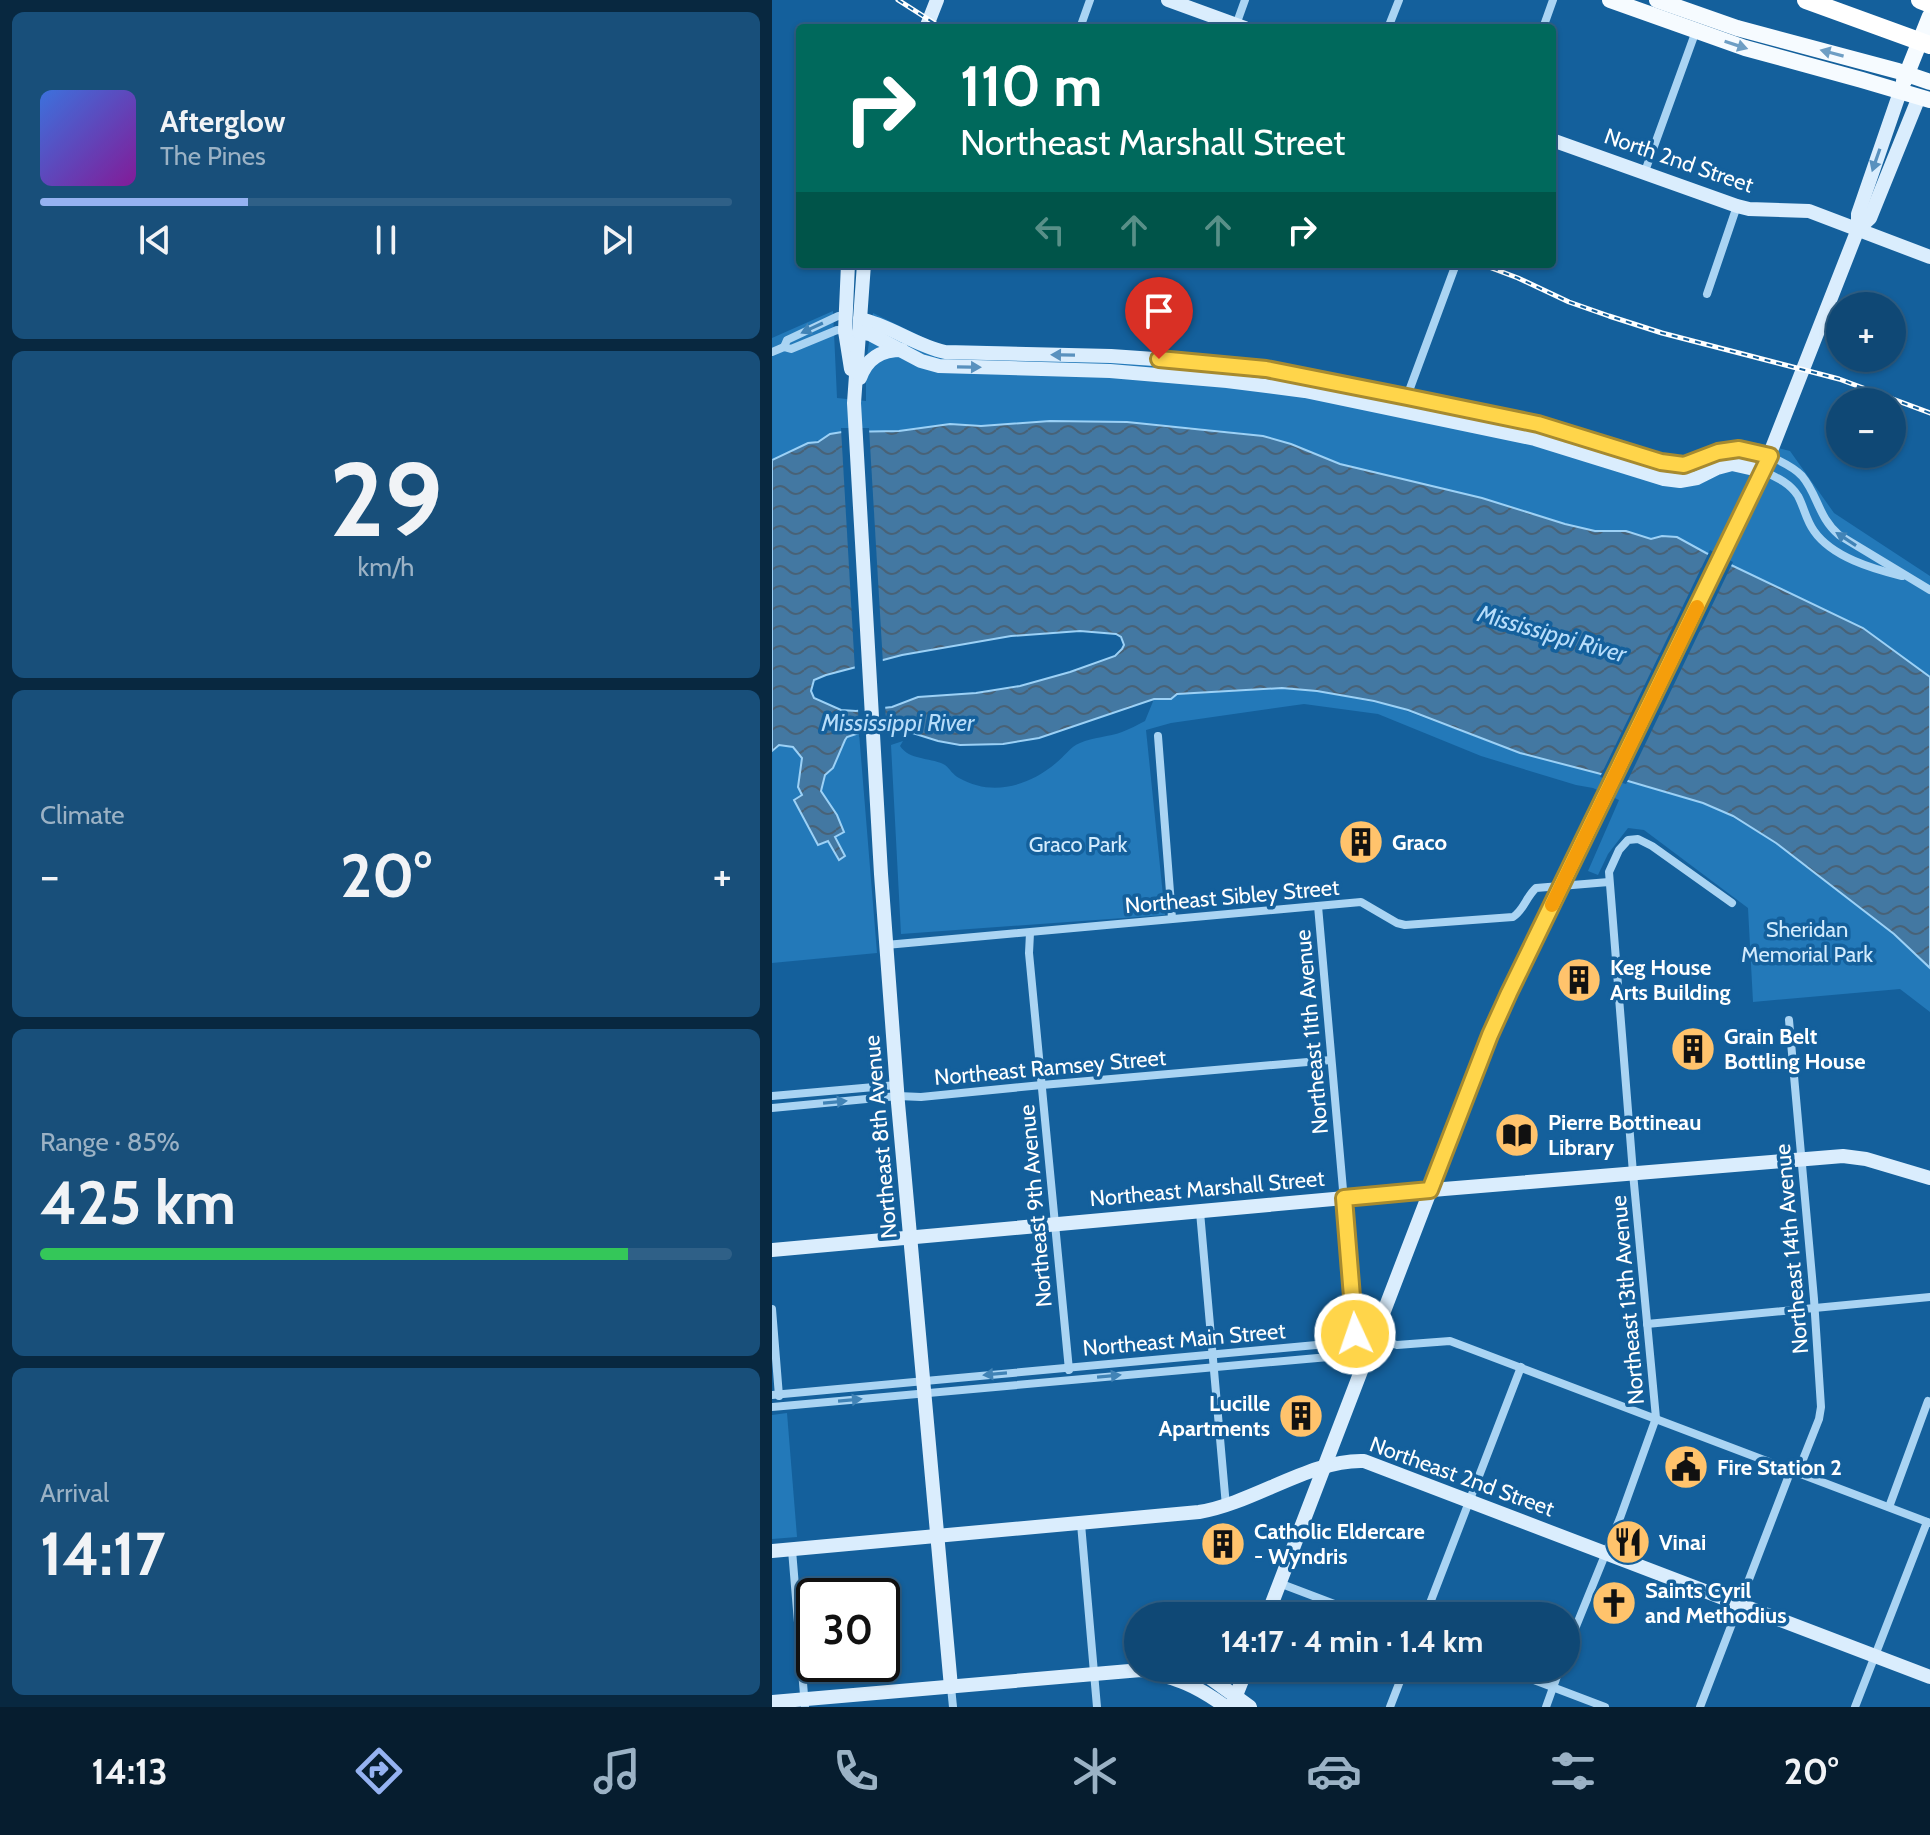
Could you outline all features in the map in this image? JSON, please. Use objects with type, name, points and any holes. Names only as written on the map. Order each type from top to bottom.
[{"type":"highway","points":[[1806,0],[1930,45]]},
{"type":"highway","points":[[1920,0],[1930,4]]},
{"type":"main road","points":[[1610,0],[1699,24]]},
{"type":"main road","points":[[1657,0],[1745,48],[1862,80],[1926,86]]},
{"type":"main road","points":[[1904,83],[1930,16]]},
{"type":"street","points":[[928,24],[937,0]]},
{"type":"street","points":[[1081,24],[1090,0]]},
{"type":"street","points":[[1168,0],[1234,24]]},
{"type":"street","points":[[1240,24],[1245,0]]},
{"type":"street","points":[[1390,24],[1399,0]]},
{"type":"street","points":[[1544,24],[1553,0]]},
{"type":"street","points":[[1644,174],[1699,24]]},
{"type":"street","points":[[1272,1602],[1490,1035],[1770,456],[1858,229],[1858,214],[1904,83]]},
{"type":"street","points":[[1858,229],[1870,218],[1926,86]]},
{"type":"street","name":"North 2nd Street","points":[[1556,141],[1737,206],[1809,211],[1930,257]]},
{"type":"street","points":[[1707,294],[1737,206]]},
{"type":"street","points":[[848,268],[852,324]]},
{"type":"street","points":[[852,324],[863,268]]},
{"type":"street","points":[[1404,404],[1455,268]]},
{"type":"street","points":[[784,347],[787,340],[838,316],[921,361],[939,366],[996,360]]},
{"type":"street","points":[[772,352],[784,347],[791,349],[852,324],[873,321],[927,348],[996,360],[1183,361],[1266,369],[1535,439],[1664,479],[1680,481],[1697,478],[1732,464],[1763,471],[1788,484],[1798,496],[1814,532],[1830,546],[1867,567],[1913,579]]},
{"type":"street","name":"Northeast 8th Avenue","points":[[852,324],[886,945],[953,1707]]},
{"type":"street","points":[[854,398],[863,367],[871,358],[890,350],[902,350]]},
{"type":"street","points":[[1404,404],[1538,424],[1661,462],[1684,465],[1718,452],[1739,449],[1770,456],[1793,468],[1804,478],[1828,525],[1839,535],[1930,590]]},
{"type":"street","points":[[1158,736],[1172,918]]},
{"type":"street","points":[[1609,882],[1609,872],[1623,844],[1638,839],[1732,903]]},
{"type":"street","name":"Northeast Sibley Street","points":[[886,945],[1361,902],[1405,925],[1513,917],[1536,888],[1609,882]]},
{"type":"street","name":"Northeast 13th Avenue","points":[[1580,1615],[1656,1418],[1609,882]]},
{"type":"street","name":"Northeast 11th Avenue","points":[[1318,906],[1355,1326],[1351,1347]]},
{"type":"street","name":"Northeast 9th Avenue","points":[[1030,933],[1029,953],[1069,1380]]},
{"type":"street","name":"Northeast 14th Avenue","points":[[1700,1707],[1794,1471],[1819,1419],[1821,1407],[1789,1020]]},
{"type":"street","name":"Northeast Ramsey Street","points":[[772,1096],[897,1090],[921,1097],[1331,1060]]},
{"type":"street","name":"Northeast Ramsey Street","points":[[772,1108],[897,1090]]},
{"type":"street","name":"Northeast Marshall Street","points":[[772,1250],[1843,1156],[1930,1178]]},
{"type":"street","points":[[1200,1212],[1226,1507]]},
{"type":"street","points":[[1647,1324],[1930,1297]]},
{"type":"street","points":[[772,1309],[776,1407]]},
{"type":"street","points":[[1374,1338],[1397,1345],[1450,1341],[1928,1522],[1855,1707]]},
{"type":"street","name":"Northeast Main Street","points":[[776,1394],[924,1387],[1069,1380],[1340,1356],[1351,1347],[1338,1343],[1068,1368],[924,1387],[776,1407]]},
{"type":"street","points":[[1430,1602],[1521,1367]]},
{"type":"street","points":[[1889,1507],[1929,1401]]},
{"type":"street","points":[[1337,1432],[1339,1442],[1364,1461]]},
{"type":"street","name":"Northeast 2nd Street","points":[[772,1551],[1199,1512],[1226,1507],[1324,1467],[1364,1461],[1930,1677]]},
{"type":"street","points":[[1081,1524],[1097,1707]]},
{"type":"street","points":[[792,1550],[805,1703]]},
{"type":"street","points":[[1279,1583],[1329,1602]]},
{"type":"street","points":[[772,1702],[805,1703],[1124,1671]]},
{"type":"street","points":[[1185,1682],[1231,1704],[1250,1707]]},
{"type":"street","points":[[1213,1682],[1231,1704]]},
{"type":"street","points":[[1231,1704],[1241,1682]]},
{"type":"street","points":[[1390,1707],[1400,1682]]},
{"type":"street","points":[[1538,1682],[1605,1707]]},
{"type":"street","points":[[1546,1707],[1555,1682]]},
{"type":"green space","points":[[833,311],[837,398],[866,401],[866,364],[873,313],[939,345],[1286,364],[1539,419],[1666,457],[1687,457],[1716,447],[1757,443],[1790,451],[1834,513],[1930,576],[1930,677],[1863,628],[1677,537],[1652,539],[1625,531],[1595,531],[1565,524],[1482,498],[1340,464],[1278,440],[1243,433],[1100,421],[981,426],[950,424],[899,431],[830,434],[825,439],[807,443],[772,460],[772,338]]},
{"type":"green space","points":[[1282,688],[1317,691],[1393,706],[1520,753],[1666,791],[1719,809],[1776,843],[1894,934],[1930,968],[1930,1012],[1900,989],[1753,1002],[1748,908],[1644,830],[1628,828],[1608,854],[1598,875],[1588,871],[1619,800],[1593,788],[1481,756],[1378,714],[1304,704],[1171,723],[1146,730],[1165,915],[901,934],[891,745],[903,741],[900,746],[909,754],[945,765],[957,777],[972,784],[997,788],[1034,778],[1077,744],[1122,732],[1145,721],[1154,699],[1171,699],[1177,694],[1190,692]]},
{"type":"green space","points":[[859,733],[877,953],[772,963],[772,751],[779,745],[793,747],[802,758],[802,795],[794,800],[819,845],[844,833],[837,815],[821,791],[825,775],[833,768],[845,740]]},
{"type":"green space","points":[[787,1413],[797,1537],[772,1539],[772,1415]]},
{"type":"water","name":"Mississippi River","points":[[1050,421],[1127,422],[1263,436],[1340,464],[1482,498],[1565,524],[1595,531],[1626,531],[1651,539],[1677,537],[1863,628],[1930,677],[1930,968],[1894,934],[1776,843],[1733,816],[1703,803],[1520,753],[1408,710],[1317,691],[1282,688],[1177,694],[1171,699],[1154,699],[1039,738],[1003,744],[960,745],[903,730],[859,733],[847,737],[833,768],[825,775],[821,791],[844,832],[835,837],[845,856],[839,860],[828,841],[818,845],[794,800],[802,795],[798,787],[802,758],[793,747],[779,745],[772,751],[772,460],[830,434],[842,432],[899,431],[950,424],[981,426]],"holes":[[[1080,631],[1116,634],[1124,645],[1115,656],[1020,686],[918,697],[892,707],[856,711],[841,710],[814,698],[811,691],[814,680],[826,675],[902,655],[1011,636]]]},
{"type":"pier","points":[[841,428],[869,428],[883,664],[855,671]]},
{"type":"pier","points":[[1710,550],[1733,562],[1626,784],[1600,777]]},
{"type":"pier","points":[[885,704],[887,735],[859,737],[858,707]]},
{"type":"railway","points":[[898,0],[936,24]]},
{"type":"railway","points":[[1492,268],[1609,316],[1839,379],[1930,413]]},
{"type":"slow traffic","points":[[1552,905],[1697,607]]},
{"type":"place","name":"Graco","points":[[1361,842]]},
{"type":"place","name":"Keg House Arts Building","points":[[1579,980]]},
{"type":"place","name":"Grain Belt Bottling House","points":[[1693,1049]]},
{"type":"place","name":"Pierre Bottineau Library","points":[[1517,1135]]},
{"type":"place","name":"Lucille Apartments","points":[[1301,1416]]},
{"type":"place","name":"Fire Station 2","points":[[1686,1467]]},
{"type":"place","name":"Vinai","points":[[1628,1542]]},
{"type":"place","name":"Catholic Eldercare - Wyndris","points":[[1223,1544]]},
{"type":"place","name":"Saints Cyril and Methodius","points":[[1614,1603]]},
{"type":"route","points":[[1159,359],[1266,369],[1310,377],[1538,424],[1661,462],[1684,465],[1718,452],[1739,449],[1770,456],[1509,993],[1430,1190],[1344,1198],[1355,1334]]},
{"type":"park label","name":"Graco Park","points":[[1078,844]]},
{"type":"park label","name":"Sheridan Memorial Park","points":[[1807,942]]}]
